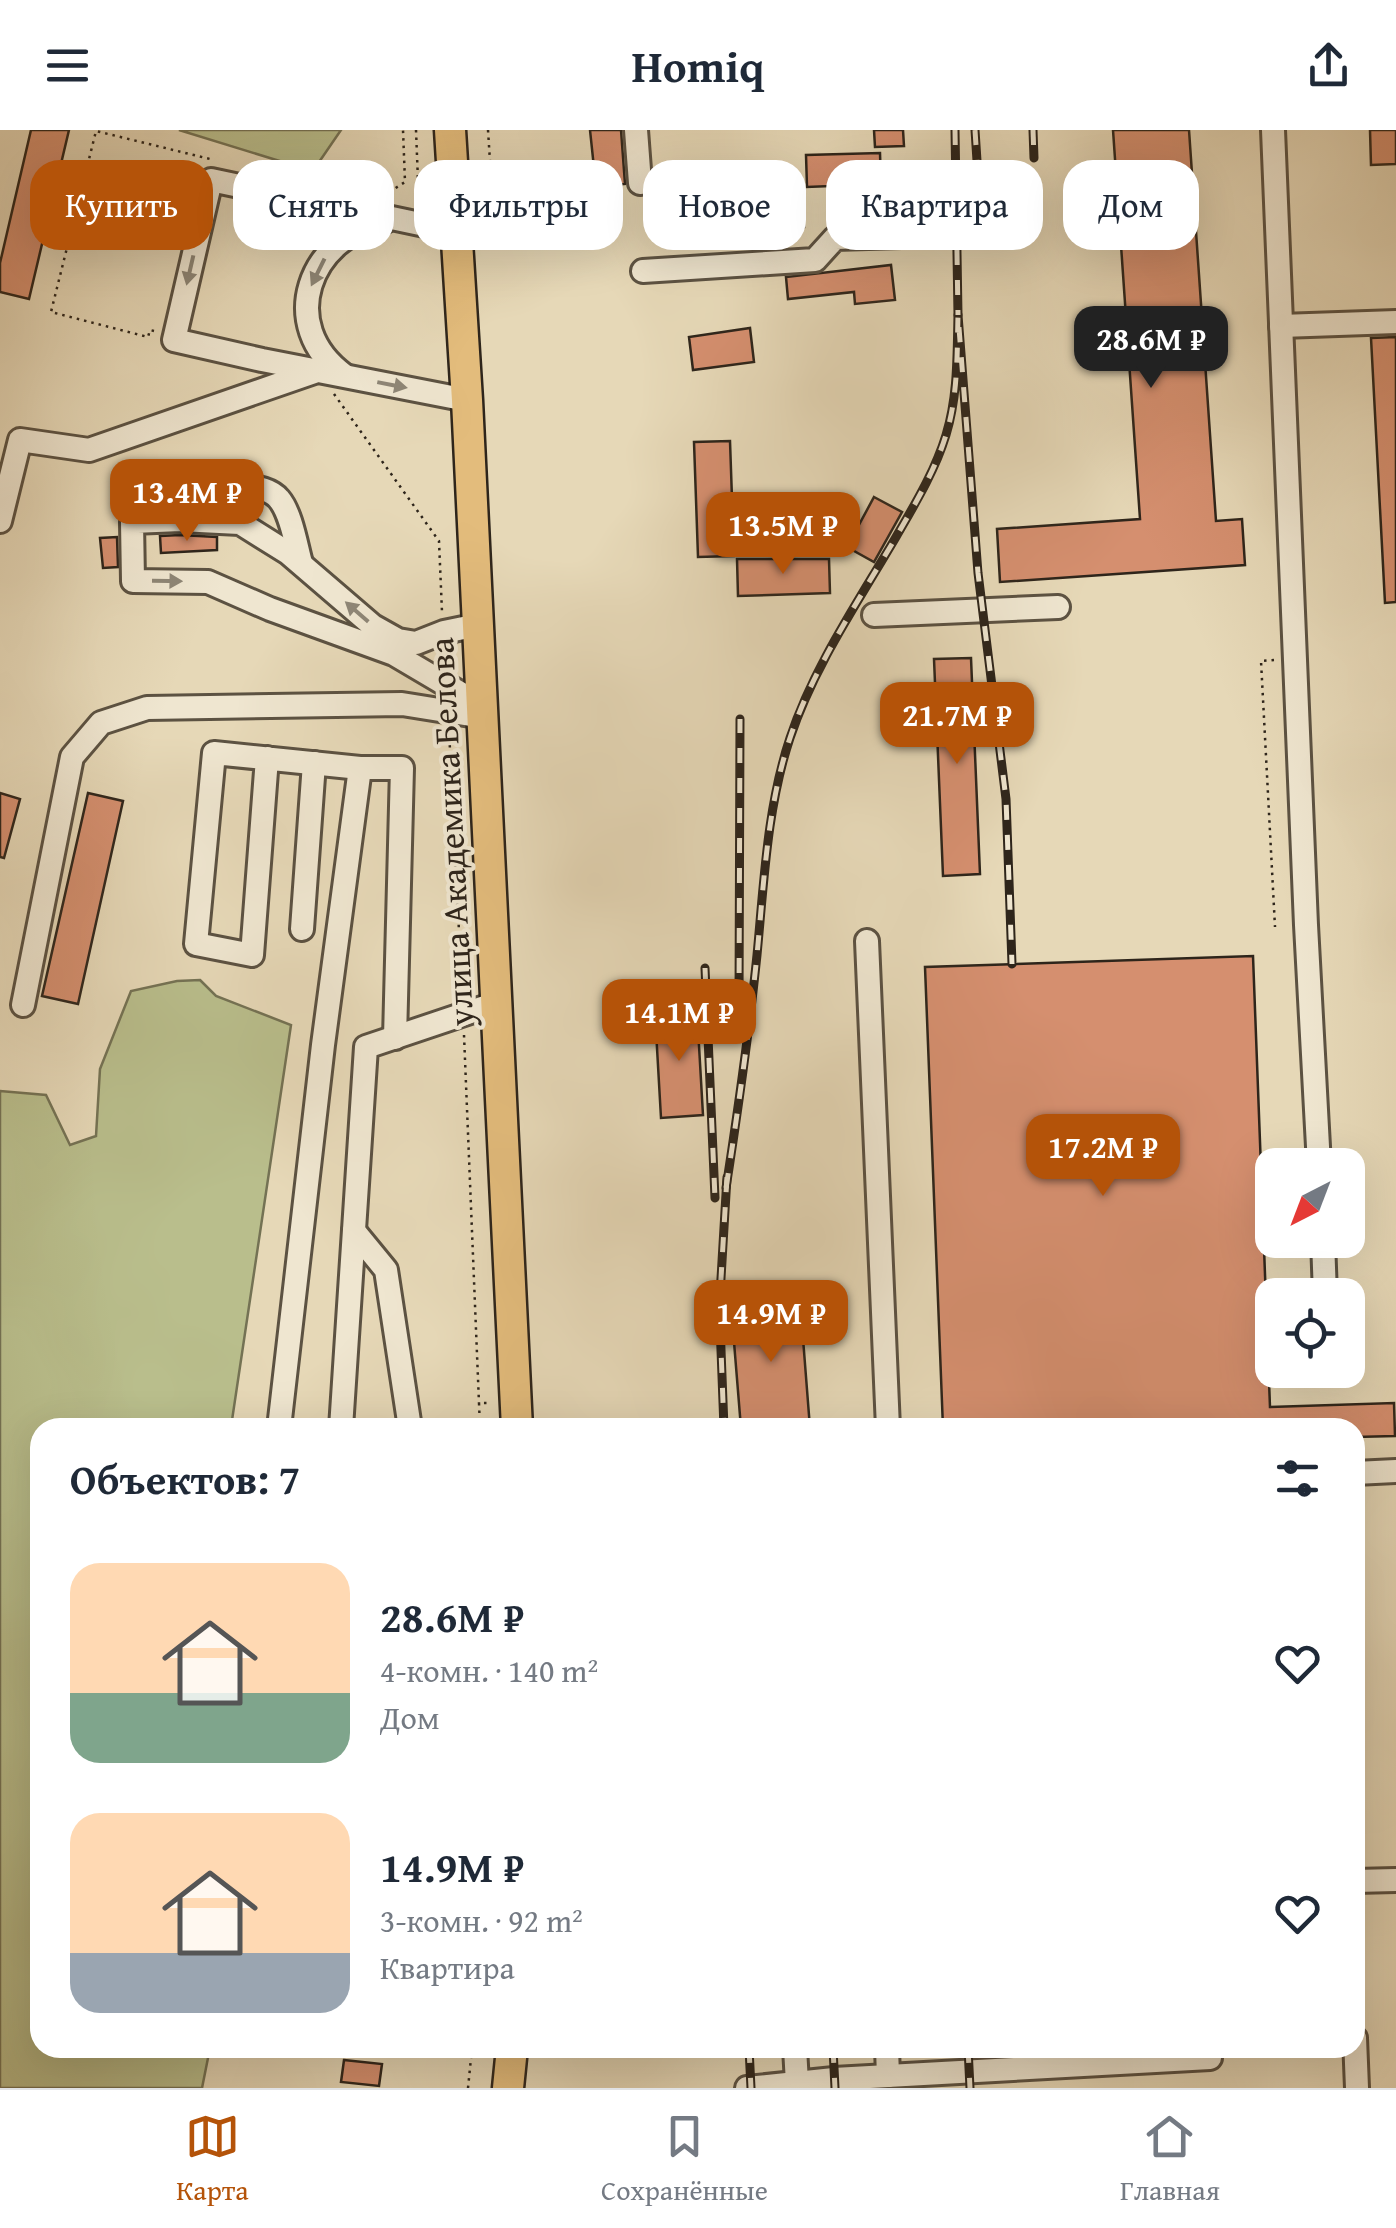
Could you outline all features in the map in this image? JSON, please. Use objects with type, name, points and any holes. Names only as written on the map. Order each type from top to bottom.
[{"type":"main road","points":[[450,130],[451,160]]},
{"type":"main road","points":[[462,160],[480,132]]},
{"type":"main road","points":[[429,134],[444,160]]},
{"type":"main road","name":"улица Академика Белова","points":[[459,250],[517,1415]]},
{"type":"main road","points":[[508,2088],[511,2058]]},
{"type":"lane","points":[[636,130],[640,182]]},
{"type":"lane","points":[[1273,130],[1318,1148]]},
{"type":"lane","points":[[233,185],[211,180],[174,340],[467,400]]},
{"type":"lane","points":[[394,219],[414,223]]},
{"type":"lane","points":[[644,271],[815,260],[826,248]]},
{"type":"lane","points":[[331,250],[318,264],[306,318],[314,342],[330,364],[346,376]]},
{"type":"lane","points":[[1281,326],[1396,322]]},
{"type":"lane","points":[[0,522],[20,440],[90,450],[318,371]]},
{"type":"lane","points":[[207,521],[240,485],[260,487],[279,498],[301,563]]},
{"type":"lane","points":[[478,625],[416,643],[398,640],[372,626],[301,563],[240,523],[132,522],[133,580],[208,582],[394,654],[483,711]]},
{"type":"lane","points":[[874,615],[1058,607]]},
{"type":"lane","points":[[23,1005],[72,757],[102,723],[147,708],[402,704],[448,711],[483,711]]},
{"type":"lane","points":[[268,758],[252,955],[196,944],[214,753],[268,758],[360,768],[402,768],[395,1038]]},
{"type":"lane","points":[[302,929],[314,763]]},
{"type":"lane","points":[[279,1418],[360,768]]},
{"type":"lane","points":[[868,941],[888,1418]]},
{"type":"lane","points":[[342,1418],[366,1048],[497,1003]]},
{"type":"lane","points":[[354,1231],[386,1270],[408,1418]]},
{"type":"lane","points":[[1365,1472],[1396,1471]]},
{"type":"lane","points":[[1365,1881],[1396,1880]]},
{"type":"lane","points":[[796,2058],[797,2082]]},
{"type":"lane","points":[[887,2058],[888,2076]]},
{"type":"lane","points":[[747,2088],[888,2076],[1059,2077],[1107,2058]]},
{"type":"lane","points":[[1356,2058],[1357,2088]]},
{"type":"path","points":[[416,130],[429,134],[418,181],[491,178],[480,132]]},
{"type":"path","points":[[318,371],[438,541],[444,632]]},
{"type":"path","points":[[1275,926],[1261,661],[1295,659]]},
{"type":"path","points":[[448,711],[480,1418]]},
{"type":"path","points":[[479,1403],[517,1415]]},
{"type":"path","points":[[468,2088],[471,2058]]},
{"type":"green space","points":[[179,130],[341,130],[320,160],[276,160]]},
{"type":"green space","points":[[200,980],[216,996],[291,1025],[232,1418],[30,1418],[30,2058],[208,2058],[202,2088],[0,2088],[0,1091],[46,1095],[70,1145],[96,1136],[100,1069],[131,991]]},
{"type":"building","points":[[31,130],[69,130],[62,160],[30,160],[30,250],[41,250],[29,299],[0,292],[0,263]]},
{"type":"building","points":[[590,130],[621,130],[625,184],[623,160],[593,160]]},
{"type":"building","points":[[874,130],[903,130],[904,146],[875,147]]},
{"type":"building","points":[[1113,130],[1189,130],[1191,160],[1115,160]]},
{"type":"building","points":[[1370,130],[1396,130],[1396,164],[1371,165]]},
{"type":"building","points":[[880,153],[880,160],[826,160],[826,186],[807,187],[806,155]]},
{"type":"building","points":[[1121,250],[1197,250],[1216,521],[1242,519],[1245,565],[1000,582],[997,529],[1140,519]]},
{"type":"building","points":[[891,265],[895,300],[855,304],[854,292],[788,299],[786,277]]},
{"type":"building","points":[[750,328],[754,362],[693,370],[689,337]]},
{"type":"building","points":[[1396,337],[1396,602],[1385,603],[1371,338]]},
{"type":"building","points":[[730,441],[734,556],[698,557],[694,442]]},
{"type":"building","points":[[874,497],[902,512],[874,562],[847,547]]},
{"type":"building","points":[[160,536],[217,537],[217,550],[161,553]]},
{"type":"building","points":[[117,537],[118,567],[103,568],[100,538]]},
{"type":"building","points":[[737,559],[829,559],[830,593],[738,596]]},
{"type":"building","points":[[971,658],[980,874],[943,876],[934,659]]},
{"type":"building","points":[[0,793],[20,799],[4,858],[0,857]]},
{"type":"building","points":[[88,793],[123,801],[78,1004],[42,996]]},
{"type":"building","points":[[1253,956],[1260,1148],[1255,1148],[1255,1258],[1264,1258],[1265,1278],[1255,1278],[1255,1388],[1269,1388],[1270,1407],[1394,1403],[1395,1436],[1365,1437],[1365,1418],[943,1418],[925,967]]},
{"type":"building","points":[[697,1011],[703,1115],[661,1118],[655,1013]]},
{"type":"building","points":[[800,1300],[809,1418],[740,1418],[731,1305]]},
{"type":"building","points":[[344,2060],[382,2064],[379,2086],[341,2082]]},
{"type":"railway","points":[[955,130],[958,315]]},
{"type":"railway","points":[[975,130],[977,160]]},
{"type":"railway","points":[[1033,130],[1034,158]]},
{"type":"railway","points":[[726,1188],[768,845],[782,764],[800,711],[824,660],[917,500],[941,448],[955,390],[958,315],[978,573],[1006,799],[1012,964]]},
{"type":"railway","points":[[739,1003],[740,719]]},
{"type":"railway","points":[[705,968],[715,1198]]},
{"type":"railway","points":[[719,1312],[727,1177]]},
{"type":"railway","points":[[719,1298],[724,1418]]},
{"type":"railway","points":[[750,2058],[751,2088]]},
{"type":"railway","points":[[834,2058],[835,2088]]},
{"type":"railway","points":[[968,2058],[970,2088]]}]
